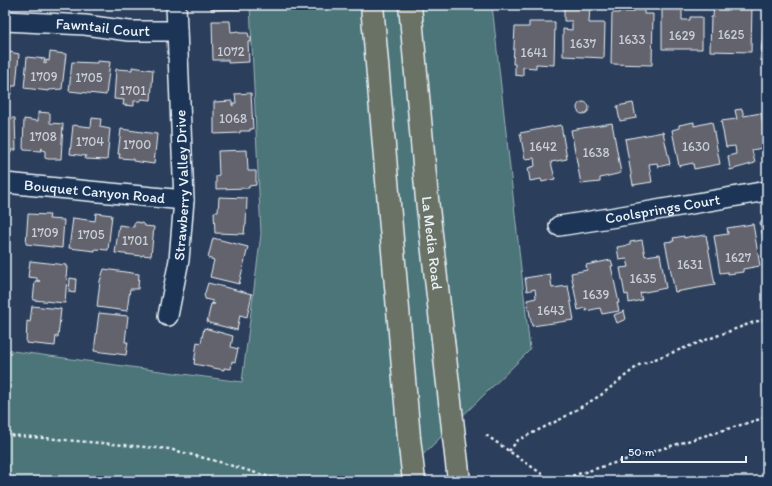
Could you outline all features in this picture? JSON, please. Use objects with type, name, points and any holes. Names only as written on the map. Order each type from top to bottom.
[{"type":"main road","points":[[372,5],[409,438],[414,481]]},
{"type":"main road","name":"La Media Road","points":[[410,5],[427,199],[459,481]]},
{"type":"street","name":"Strawberry Valley Drive","points":[[168,316],[179,260],[184,200],[176,5]]},
{"type":"street","name":"Fawntail Court","points":[[5,21],[85,25],[129,31],[177,31]]},
{"type":"street","name":"Bouquet Canyon Road","points":[[5,183],[184,200]]},
{"type":"street","name":"Coolsprings Court","points":[[559,226],[767,191]]},
{"type":"path","points":[[510,451],[518,440],[561,419],[601,395],[639,365],[747,324],[767,318]]},
{"type":"path","points":[[486,435],[554,481],[767,417]]},
{"type":"path","points":[[5,436],[9,435],[169,449],[283,481]]},
{"type":"green space","points":[[250,5],[492,5],[530,350],[396,481],[5,481],[5,350],[242,382],[261,234]]},
{"type":"building","points":[[211,5],[243,5],[243,9],[211,10]]},
{"type":"building","points":[[577,5],[590,5],[589,23],[605,23],[604,58],[563,56],[563,29],[572,30],[572,21],[564,21],[564,8],[578,8]]},
{"type":"building","points":[[662,5],[682,5],[682,20],[690,20],[690,17],[702,17],[702,49],[662,49]]},
{"type":"building","points":[[714,5],[752,5],[751,52],[710,51],[711,17],[713,17]]},
{"type":"building","points":[[633,10],[644,10],[644,14],[653,14],[652,65],[611,64],[612,13],[634,12]]},
{"type":"building","points":[[767,11],[767,61],[760,60]]},
{"type":"building","points":[[212,21],[230,21],[231,32],[239,31],[239,33],[248,33],[249,37],[251,37],[251,42],[248,42],[249,62],[228,63],[228,60],[213,60]]},
{"type":"building","points":[[529,22],[555,22],[554,65],[536,64],[536,68],[523,67],[523,76],[515,75],[515,64],[513,64],[515,27],[529,27]]},
{"type":"building","points":[[5,51],[19,54],[16,86],[12,86],[11,94],[5,93]]},
{"type":"building","points":[[50,52],[66,54],[62,89],[49,91],[24,88],[27,57],[45,59],[44,63],[46,64],[46,60],[49,61]]},
{"type":"building","points":[[97,61],[110,62],[106,95],[69,91],[72,62],[97,63]]},
{"type":"building","points":[[132,67],[153,70],[151,100],[141,99],[141,101],[134,101],[134,106],[123,105],[124,100],[114,99],[116,69],[132,70]]},
{"type":"building","points":[[251,93],[253,129],[250,129],[250,131],[240,131],[240,133],[214,134],[214,102],[232,101],[233,106],[233,103],[236,103],[235,94]]},
{"type":"building","points":[[581,102],[585,102],[589,108],[585,114],[581,114],[577,110],[577,106]]},
{"type":"building","points":[[633,103],[636,118],[620,121],[617,106]]},
{"type":"building","points":[[742,109],[744,116],[761,113],[767,147],[752,150],[755,163],[730,170],[728,156],[736,154],[735,146],[726,147],[721,121],[737,119],[735,110]]},
{"type":"building","points":[[38,112],[50,113],[50,123],[63,124],[61,159],[45,158],[45,151],[42,150],[42,148],[41,151],[24,150],[23,148],[24,119],[38,121]]},
{"type":"building","points":[[5,118],[15,118],[16,150],[11,150],[11,153],[5,153]]},
{"type":"building","points":[[92,118],[101,119],[100,127],[110,129],[107,160],[85,159],[86,156],[70,154],[73,125],[91,127]]},
{"type":"building","points":[[694,122],[694,126],[712,122],[720,164],[694,169],[693,163],[679,166],[672,130],[679,128],[679,125]]},
{"type":"building","points":[[612,123],[621,173],[600,178],[600,182],[581,184],[571,130]]},
{"type":"building","points":[[561,125],[567,159],[551,162],[555,179],[542,182],[541,179],[530,181],[528,168],[535,166],[534,158],[525,159],[520,133]]},
{"type":"building","points":[[121,129],[157,134],[154,164],[133,161],[133,159],[119,158],[120,154],[118,154]]},
{"type":"building","points":[[663,132],[670,164],[658,167],[657,163],[649,164],[652,182],[633,185],[625,139]]},
{"type":"building","points":[[247,150],[248,171],[256,171],[256,185],[249,186],[249,188],[216,189],[216,176],[219,175],[218,151]]},
{"type":"building","points":[[219,197],[247,198],[246,225],[244,234],[215,233],[214,212],[218,212]]},
{"type":"building","points":[[96,213],[112,215],[108,250],[95,249],[95,251],[69,248],[73,218],[95,221]]},
{"type":"building","points":[[28,214],[50,215],[49,219],[64,220],[62,248],[26,244]]},
{"type":"building","points":[[767,220],[767,260],[760,222]]},
{"type":"building","points":[[134,223],[142,223],[145,226],[154,227],[151,256],[115,253],[119,225],[134,227]]},
{"type":"building","points":[[753,224],[760,266],[743,269],[743,272],[728,274],[728,272],[720,273],[714,236],[728,234],[727,228]]},
{"type":"building","points":[[706,235],[715,285],[675,292],[665,242],[674,241],[673,238],[684,236],[684,238]]},
{"type":"building","points":[[213,238],[248,247],[239,284],[210,277],[214,260],[208,258]]},
{"type":"building","points":[[642,240],[645,256],[660,254],[666,288],[640,293],[642,300],[629,303],[628,294],[625,295],[620,268],[629,267],[627,259],[619,260],[617,247],[630,245],[630,242]]},
{"type":"building","points":[[611,260],[619,303],[617,303],[619,311],[602,314],[600,308],[586,311],[586,308],[578,310],[571,273],[587,270],[586,265]]},
{"type":"building","points":[[30,261],[66,265],[67,278],[65,303],[33,300],[35,281],[37,281],[37,278],[28,277]]},
{"type":"building","points":[[104,269],[139,274],[138,289],[130,289],[127,311],[97,307],[100,281]]},
{"type":"building","points":[[550,274],[552,288],[568,286],[574,320],[532,326],[527,300],[536,298],[535,289],[527,291],[525,278]]},
{"type":"building","points":[[70,278],[76,279],[75,293],[69,292]]},
{"type":"building","points":[[208,283],[252,294],[247,317],[240,315],[237,330],[207,322],[213,301],[205,299],[204,296]]},
{"type":"building","points":[[32,306],[61,309],[58,337],[56,336],[55,346],[26,343],[27,321],[30,322]]},
{"type":"building","points":[[624,311],[626,319],[617,323],[614,315]]},
{"type":"building","points":[[99,313],[128,316],[125,342],[128,342],[126,355],[94,351]]},
{"type":"building","points":[[204,328],[233,336],[231,347],[238,349],[235,362],[232,361],[231,369],[224,368],[224,370],[194,364],[197,342],[201,343]]}]
